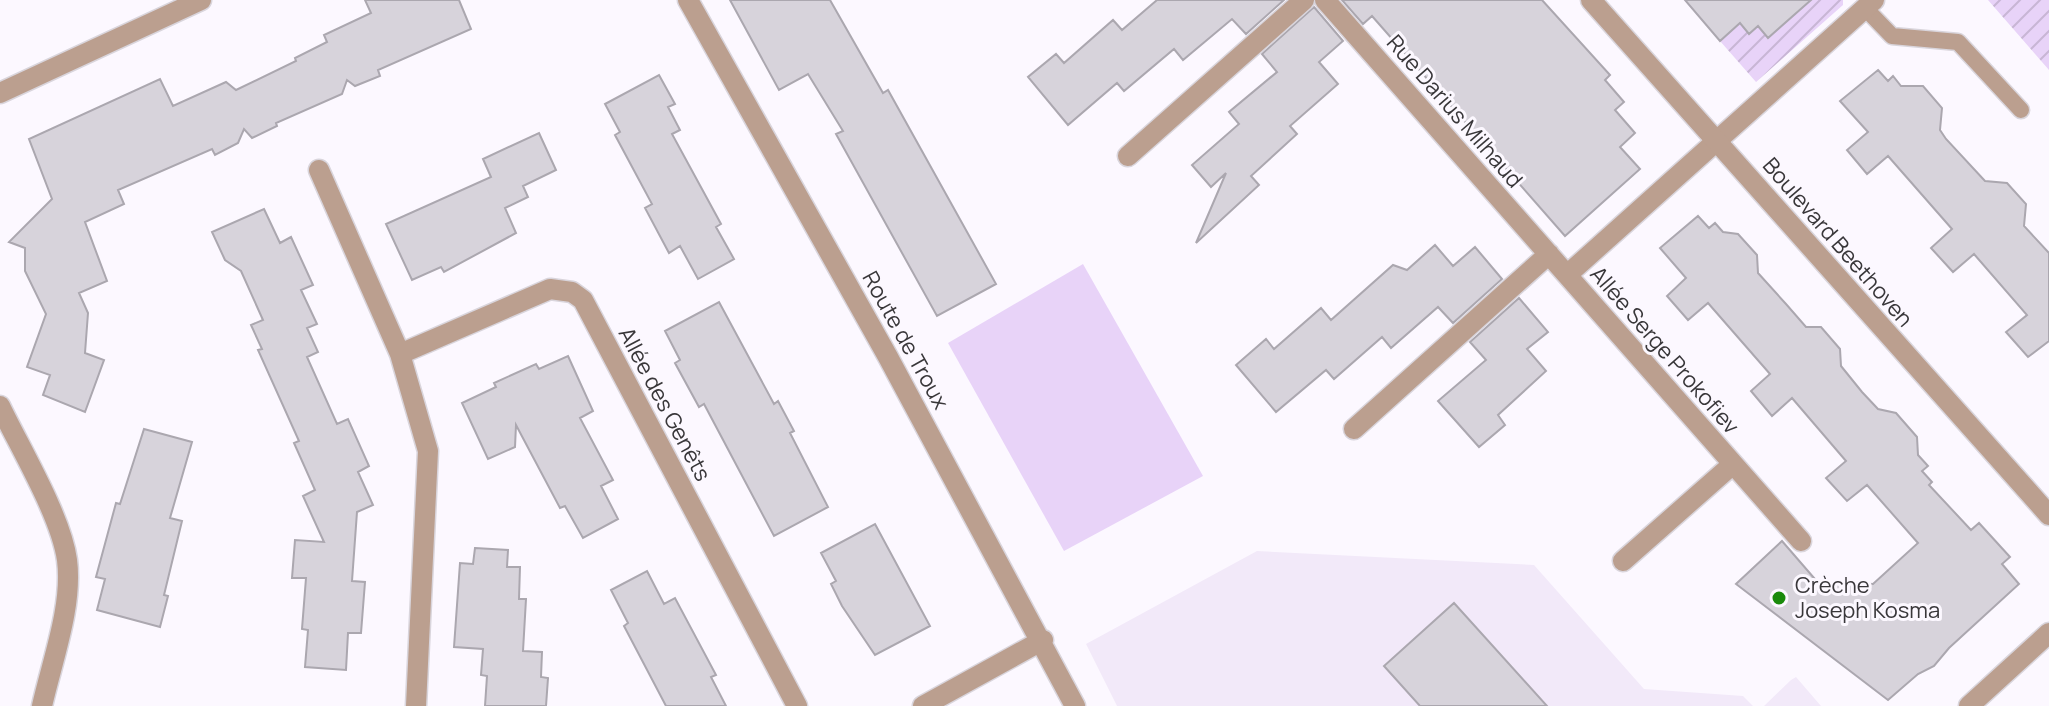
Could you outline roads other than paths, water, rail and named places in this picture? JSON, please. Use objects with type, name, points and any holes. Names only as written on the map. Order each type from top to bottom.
[{"type":"street","points":[[0,93],[201,0]]},
{"type":"street","name":"Route de Troux","points":[[688,0],[1043,640],[1075,706]]},
{"type":"street","points":[[1128,156],[1304,0]]},
{"type":"street","name":"Rue Darius Milhaud","points":[[1325,0],[1567,275]]},
{"type":"street","name":"Boulevard Beethoven","points":[[1591,0],[2049,515]]},
{"type":"street","name":"Allée Serge Prokofiev","points":[[1801,541],[1567,275],[1870,4]]},
{"type":"street","points":[[319,170],[400,354],[428,451],[416,706]]},
{"type":"street","points":[[1354,429],[1549,254]]},
{"type":"street","name":"Allée des Genêts","points":[[400,354],[550,289],[572,292],[583,300],[797,706]]},
{"type":"street","points":[[0,406],[60,534],[67,560],[66,592],[42,706]]},
{"type":"street","name":"Allée Serge Prokofiev","points":[[1623,561],[1733,464]]},
{"type":"street","points":[[1969,706],[2049,633]]},
{"type":"street","points":[[923,706],[1043,640]]},
{"type":"lane","points":[[1870,4],[1892,36],[1958,42],[2021,110]]},
{"type":"place","name":"Crèche Joseph Kosma","points":[[1779,598]]}]
